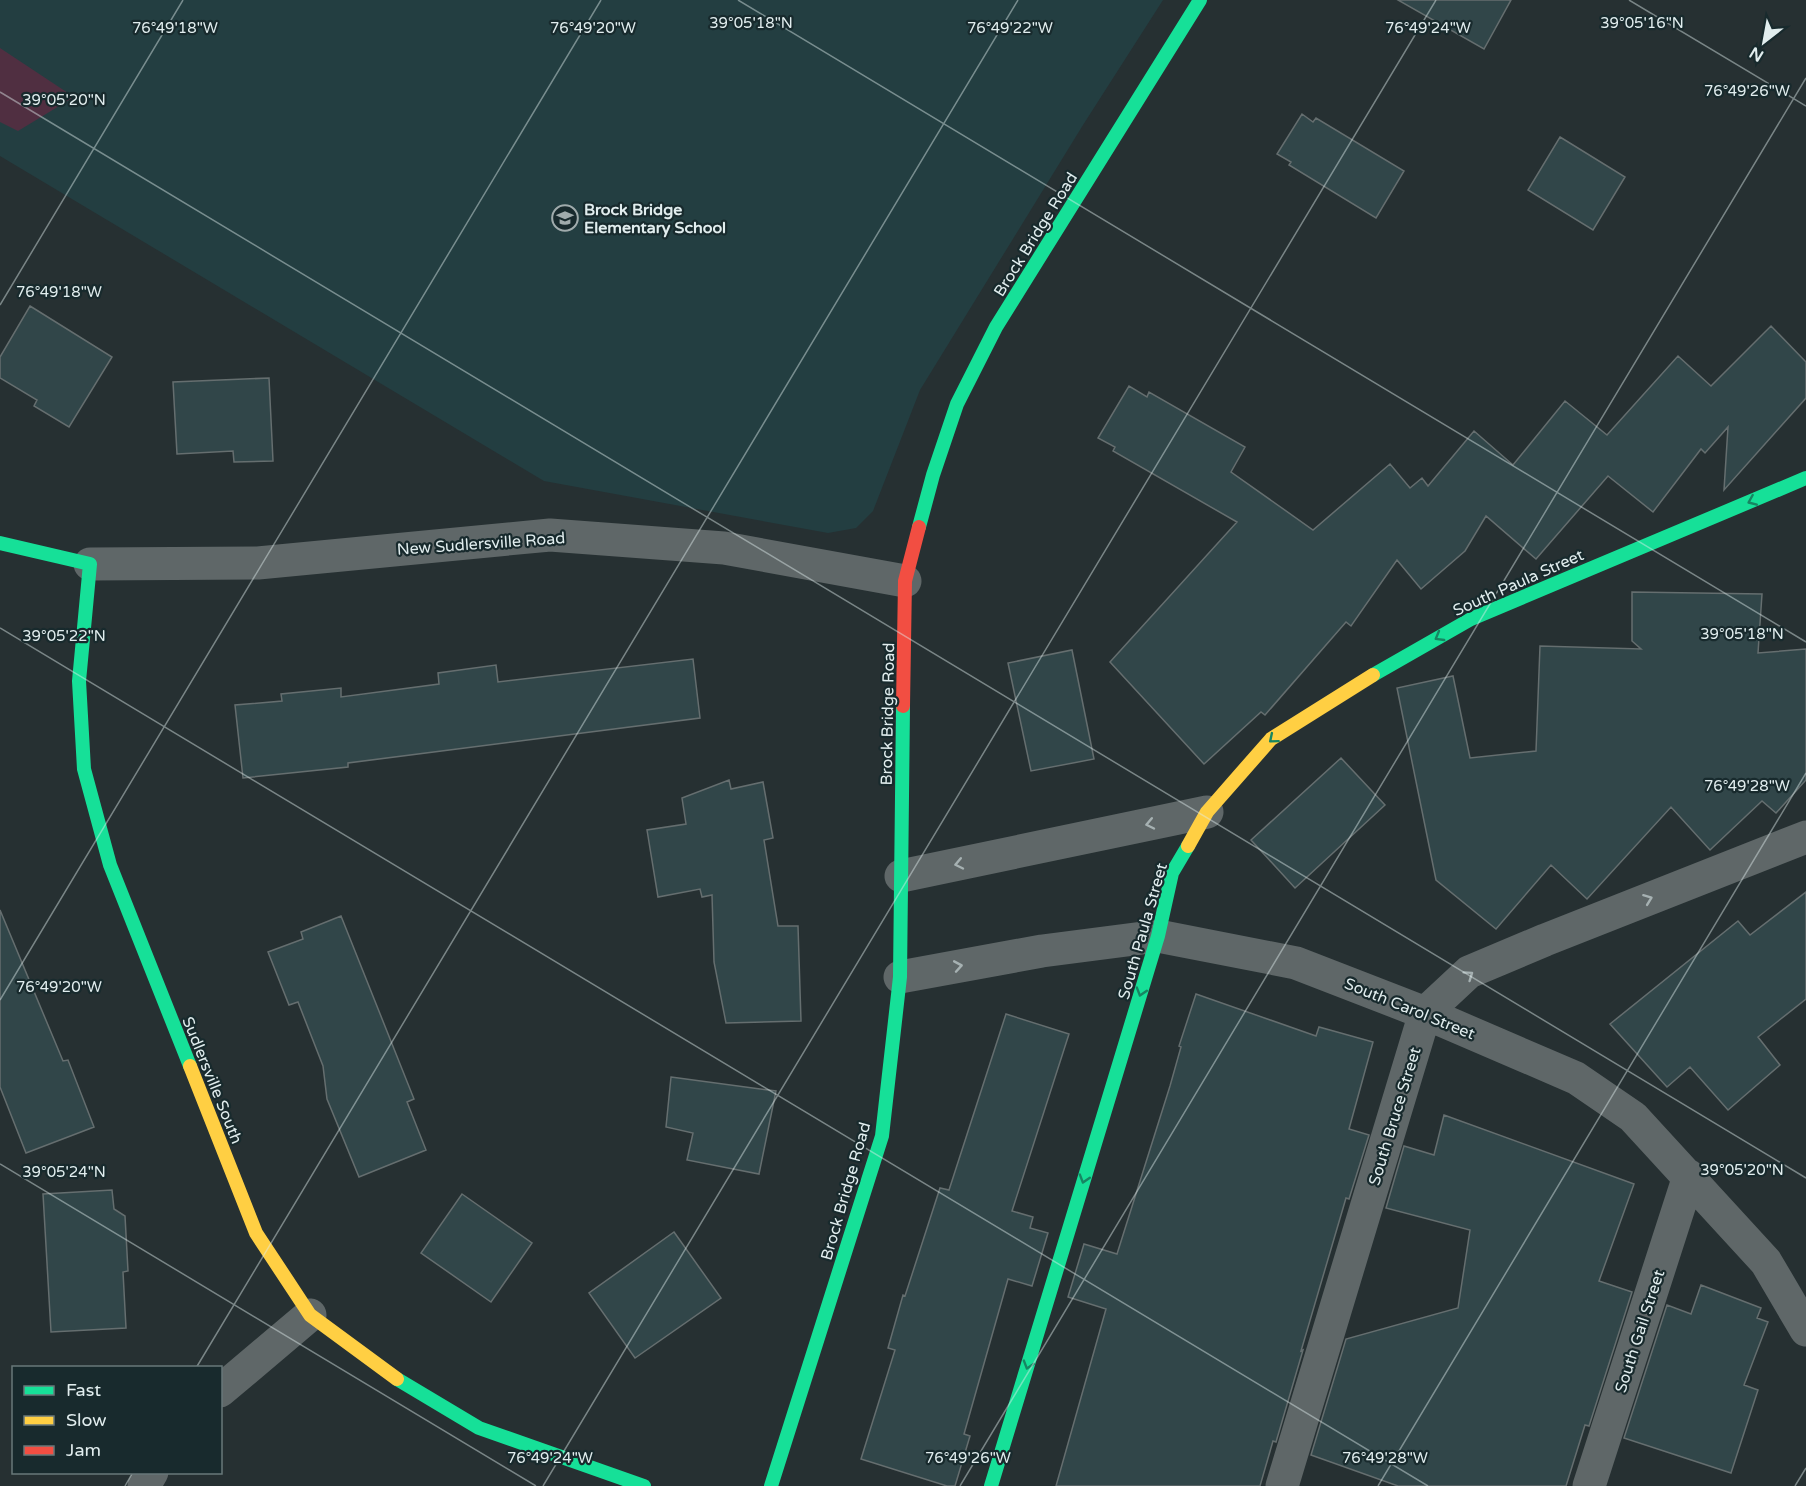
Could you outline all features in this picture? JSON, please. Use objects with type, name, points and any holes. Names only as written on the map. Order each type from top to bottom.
[{"type":"street","name":"Brock Bridge Road","points":[[771,1486],[882,1136],[900,977],[905,580],[933,475],[957,404],[991,336],[1200,0]]},
{"type":"street","name":"South Paula Street","points":[[991,1486],[1158,936],[1172,873],[1207,812],[1271,739],[1354,685],[1461,624],[1806,478]]},
{"type":"street","name":"New Sudlersville Road","points":[[90,564],[258,563],[550,535],[724,548],[905,580]]},
{"type":"street","points":[[0,543],[90,564]]},
{"type":"street","name":"Sudlersville South","points":[[90,564],[79,681],[84,769],[110,865],[256,1233],[310,1315],[386,1373],[479,1428],[644,1486]]},
{"type":"street","points":[[901,876],[1207,812]]},
{"type":"street","points":[[1425,1013],[1469,972],[1806,837]]},
{"type":"street","name":"South Carol Street","points":[[900,977],[1042,951],[1158,936],[1296,963],[1425,1013],[1576,1078],[1633,1117],[1766,1262],[1806,1330]]},
{"type":"street","name":"South Bruce Street","points":[[1282,1486],[1425,1013]]},
{"type":"street","name":"South Gail Street","points":[[1589,1486],[1689,1176]]},
{"type":"street","points":[[222,1389],[310,1315]]},
{"type":"shaded area","name":"Brock Bridge Elementary School","points":[[0,0],[1163,0],[920,390],[873,511],[856,528],[828,533],[544,481],[0,156]]},
{"type":"shaded area","points":[[0,48],[74,97],[18,131],[0,122]]},
{"type":"building","points":[[1398,0],[1511,0],[1484,49]]},
{"type":"building","points":[[1302,114],[1313,122],[1316,118],[1404,171],[1376,218],[1289,165],[1291,162],[1277,154]]},
{"type":"building","points":[[1560,137],[1625,177],[1593,230],[1528,190]]},
{"type":"building","points":[[30,306],[112,357],[69,427],[34,406],[37,400],[0,378],[0,357]]},
{"type":"building","points":[[1771,326],[1806,362],[1806,398],[1724,490],[1728,427],[1705,453],[1701,449],[1653,512],[1608,476],[1536,559],[1486,516],[1465,551],[1421,589],[1397,560],[1351,626],[1346,622],[1265,715],[1261,712],[1204,764],[1110,662],[1237,522],[1113,451],[1115,447],[1098,438],[1129,386],[1147,397],[1149,392],[1245,447],[1231,472],[1313,530],[1390,464],[1410,488],[1422,478],[1428,486],[1474,431],[1513,465],[1565,401],[1607,435],[1678,356],[1711,386]]},
{"type":"building","points":[[269,378],[273,461],[234,462],[233,451],[177,454],[173,382]]},
{"type":"building","points":[[1632,592],[1762,594],[1758,653],[1806,649],[1806,780],[1776,813],[1762,801],[1710,850],[1671,807],[1587,899],[1551,865],[1496,929],[1436,880],[1397,688],[1453,676],[1470,758],[1536,751],[1540,646],[1641,649],[1632,641]]},
{"type":"building","points":[[1072,650],[1094,759],[1031,771],[1008,663]]},
{"type":"building","points":[[693,659],[700,718],[348,763],[348,767],[243,778],[235,705],[282,701],[281,694],[341,688],[341,697],[439,684],[438,673],[496,665],[498,682]]},
{"type":"building","points":[[1341,758],[1385,805],[1295,888],[1251,840]]},
{"type":"building","points":[[729,780],[731,789],[763,782],[773,838],[764,840],[778,926],[798,926],[801,1021],[726,1023],[714,962],[712,895],[702,897],[700,889],[658,897],[647,830],[686,824],[682,798]]},
{"type":"building","points":[[1806,892],[1806,999],[1758,1037],[1780,1065],[1728,1110],[1690,1067],[1667,1087],[1610,1024],[1738,921],[1750,935]]},
{"type":"building","points":[[0,910],[63,1061],[68,1060],[94,1127],[26,1153],[0,1087]]},
{"type":"building","points":[[341,916],[414,1099],[407,1102],[426,1150],[359,1177],[327,1099],[323,1066],[298,1002],[289,1005],[268,952],[303,939],[301,932]]},
{"type":"building","points":[[1196,994],[1316,1036],[1319,1027],[1373,1042],[1349,1129],[1369,1135],[1349,1199],[1346,1198],[1276,1442],[1273,1441],[1260,1486],[1056,1486],[1106,1309],[1068,1297],[1084,1244],[1117,1254],[1170,1086],[1181,1047],[1179,1046]]},
{"type":"building","points":[[1006,1014],[1069,1034],[1012,1211],[1033,1217],[1030,1228],[1048,1233],[1032,1286],[1008,1279],[964,1434],[970,1436],[955,1486],[947,1486],[861,1459],[895,1350],[888,1348],[903,1295],[905,1296],[940,1188],[949,1190]]},
{"type":"building","points":[[671,1077],[776,1091],[759,1174],[687,1160],[693,1133],[666,1127]]},
{"type":"building","points":[[1444,1115],[1634,1184],[1599,1281],[1632,1292],[1589,1426],[1585,1425],[1566,1486],[1398,1486],[1311,1455],[1346,1339],[1458,1308],[1470,1230],[1386,1208],[1404,1146],[1434,1155]]},
{"type":"building","points":[[112,1190],[114,1209],[125,1216],[128,1271],[123,1272],[126,1328],[51,1332],[43,1194]]},
{"type":"building","points":[[462,1194],[532,1243],[491,1302],[421,1253]]},
{"type":"building","points":[[674,1232],[721,1298],[635,1358],[589,1293]]},
{"type":"building","points":[[1701,1285],[1761,1308],[1757,1318],[1768,1322],[1744,1385],[1758,1390],[1731,1473],[1624,1438],[1667,1305],[1691,1314]]},
{"type":"traffic: fast","points":[[919,527],[933,475],[957,404],[996,327],[1200,0]]},
{"type":"traffic: fast","points":[[1373,675],[1471,619],[1806,478]]},
{"type":"traffic: fast","points":[[0,543],[90,564],[79,681],[84,769],[110,865],[190,1066]]},
{"type":"traffic: fast","points":[[771,1486],[882,1136],[900,977],[903,706]]},
{"type":"traffic: fast","points":[[991,1486],[1158,936],[1172,873],[1188,846]]},
{"type":"traffic: fast","points":[[397,1379],[479,1428],[644,1486]]},
{"type":"traffic: slow","points":[[1188,846],[1207,812],[1271,739],[1373,675]]},
{"type":"traffic: slow","points":[[190,1066],[256,1233],[310,1315],[397,1379]]},
{"type":"traffic: jam","points":[[903,706],[905,581],[919,527]]},
{"type":"place","name":"Brock Bridge Elementary School","points":[[565,218]]}]
